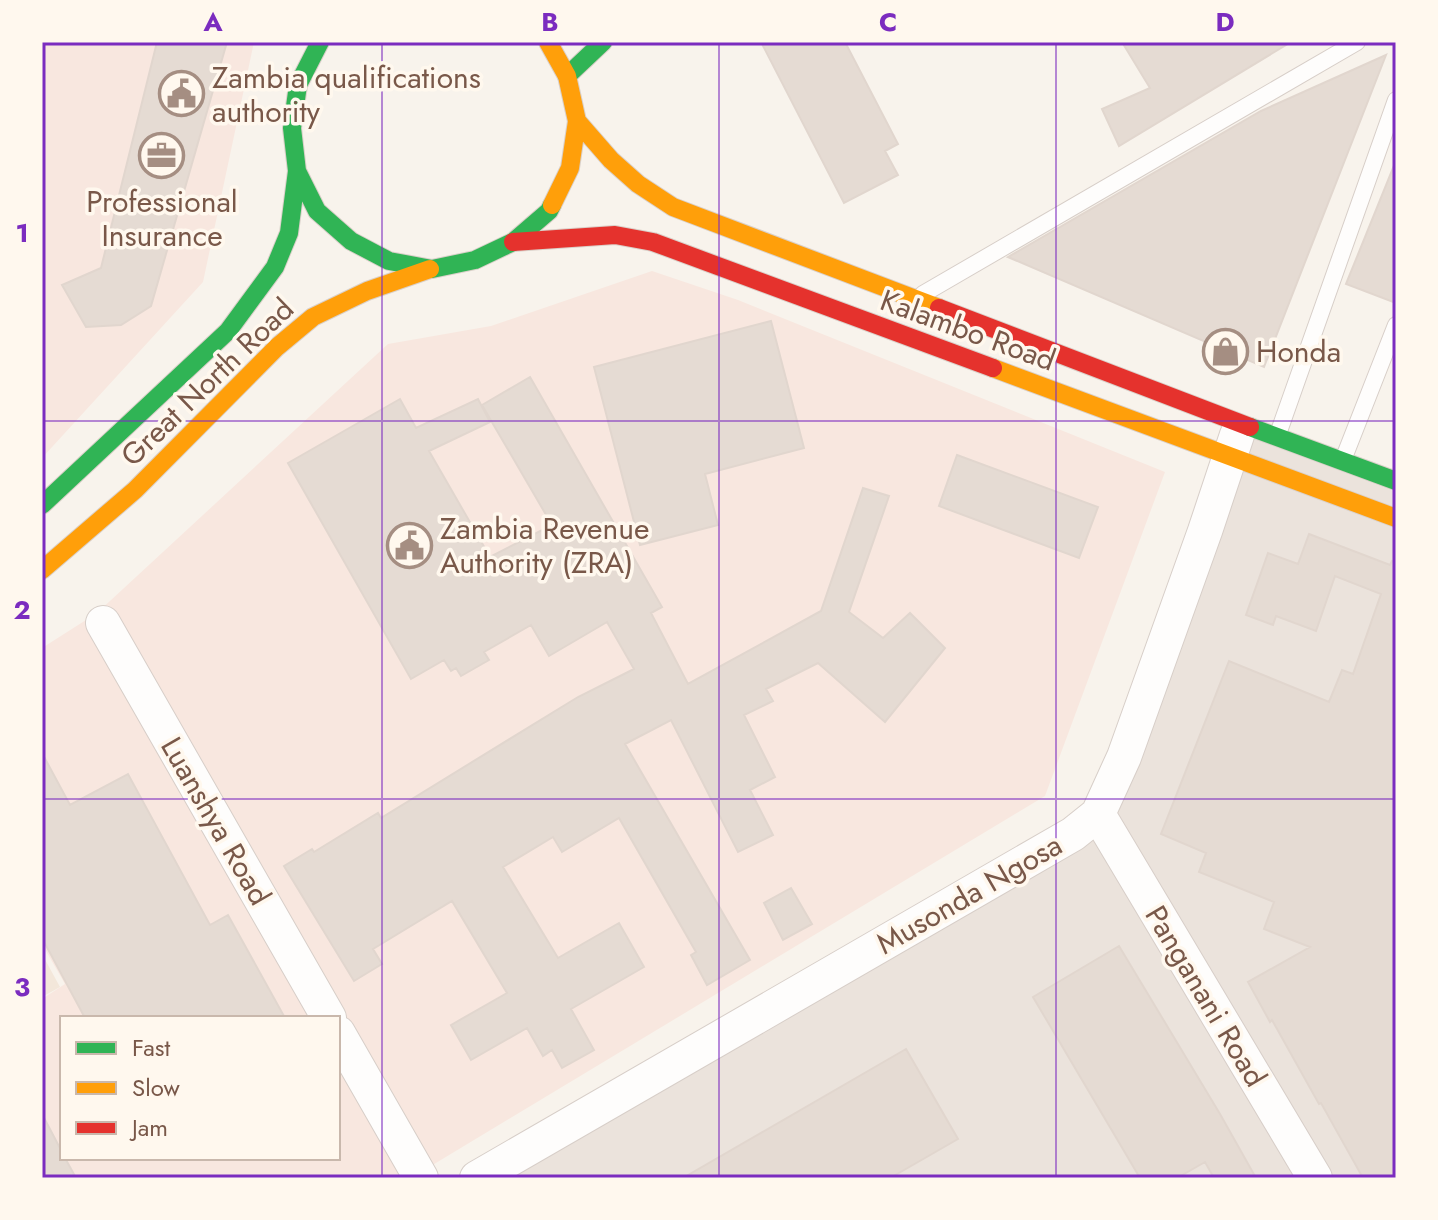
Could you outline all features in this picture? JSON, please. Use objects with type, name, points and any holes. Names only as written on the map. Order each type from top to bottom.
[{"type":"main road","points":[[309,42],[298,85],[292,128],[297,171],[317,211],[351,241],[389,261],[432,269]]},
{"type":"main road","points":[[298,85],[320,42]]},
{"type":"main road","points":[[513,242],[549,211],[570,168],[577,121],[567,76],[548,42]]},
{"type":"main road","points":[[567,76],[603,42]]},
{"type":"main road","name":"Kalambo Road","points":[[577,121],[611,160],[638,184],[673,207],[1396,481]]},
{"type":"main road","name":"Great North Road","points":[[42,505],[228,331],[275,267],[289,233],[297,171]]},
{"type":"main road","name":"Kalambo Road","points":[[513,242],[615,235],[653,242],[1396,518]]},
{"type":"main road","name":"Great North Road","points":[[42,570],[135,490],[277,347],[313,317],[367,291],[432,269],[475,260],[513,242]]},
{"type":"street","name":"Musonda Ngosa","points":[[477,1178],[1059,842],[1098,814],[1124,757],[1240,423]]},
{"type":"street","name":"Luanshya Road","points":[[103,623],[328,1016]]},
{"type":"street","name":"Panganani Road","points":[[1098,814],[1315,1178]]},
{"type":"street","points":[[340,1036],[421,1178]]},
{"type":"lane","points":[[915,299],[1357,42]]},
{"type":"lane","points":[[1276,437],[1396,100]]},
{"type":"lane","points":[[1343,461],[1396,325]]},
{"type":"shaded area","points":[[42,42],[254,42],[203,282],[42,458]]},
{"type":"shaded area","points":[[652,271],[738,300],[1165,472],[1045,796],[411,1178],[42,1178],[42,999],[65,984],[42,944],[42,648],[97,613],[388,344],[491,326]]},
{"type":"shaded area","points":[[1225,428],[1396,492],[1396,1178],[501,1178],[1102,823]]},
{"type":"shaded area","points":[[42,954],[60,987],[42,997]]},
{"type":"building","name":"Professional Insurance","points":[[157,42],[227,42],[151,306],[121,325],[86,327],[62,285],[101,268]]},
{"type":"building","points":[[761,42],[845,42],[898,144],[885,151],[898,175],[844,203]]},
{"type":"building","points":[[1122,42],[1291,42],[1119,146],[1102,109],[1150,88]]},
{"type":"building","points":[[1386,55],[1264,367],[1008,257],[1261,111]]},
{"type":"building","points":[[1396,163],[1396,303],[1346,284]]},
{"type":"building","name":"Zambia Revenue Authority (ZRA)","points":[[771,321],[804,448],[705,474],[718,525],[640,545],[594,367]]},
{"type":"building","points":[[530,377],[662,607],[651,613],[688,684],[821,611],[863,488],[889,496],[849,612],[883,638],[910,613],[945,648],[885,722],[818,663],[766,689],[773,701],[744,715],[775,777],[750,790],[773,835],[738,852],[671,720],[625,744],[750,960],[707,985],[691,955],[696,952],[619,818],[562,852],[553,837],[503,867],[558,958],[619,923],[644,967],[571,1009],[594,1050],[562,1068],[552,1050],[543,1056],[527,1028],[471,1060],[451,1025],[507,993],[452,901],[373,949],[382,964],[354,981],[284,866],[312,849],[314,852],[378,813],[381,818],[578,697],[634,669],[607,622],[549,656],[531,625],[484,652],[489,660],[461,676],[456,668],[451,671],[444,660],[411,679],[288,463],[400,399],[416,428],[478,399],[490,422],[429,451],[490,557],[552,525],[482,405]]},
{"type":"building","points":[[957,455],[1098,507],[1079,558],[939,506]]},
{"type":"building","points":[[1309,534],[1390,565],[1392,561],[1396,562],[1396,1178],[1363,1178],[1248,982],[1310,947],[1264,929],[1274,902],[1199,872],[1206,853],[1161,834],[1229,661],[1329,702],[1342,670],[1353,674],[1381,594],[1335,576],[1316,631],[1276,616],[1273,625],[1246,615],[1268,553],[1298,564]]},
{"type":"building","points":[[42,753],[70,805],[128,774],[210,925],[228,915],[284,1016],[84,1016],[42,938]]},
{"type":"building","points":[[791,888],[812,924],[783,940],[764,903]]},
{"type":"building","points":[[1119,946],[1256,1178],[1214,1178],[1205,1162],[1177,1178],[1140,1178],[1033,997]]},
{"type":"building","points":[[906,1049],[958,1139],[890,1178],[683,1178]]},
{"type":"building","points":[[42,1114],[60,1148],[60,1160],[66,1160],[76,1178],[42,1178]]},
{"type":"traffic: fast","points":[[320,42],[298,85],[292,128],[297,171],[317,211],[351,241],[389,261],[432,269],[475,260],[513,242],[552,205]]},
{"type":"traffic: fast","points":[[567,76],[603,42]]},
{"type":"traffic: fast","points":[[42,505],[228,331],[275,267],[289,233],[297,171]]},
{"type":"traffic: fast","points":[[1250,427],[1396,481]]},
{"type":"traffic: slow","points":[[548,42],[567,76],[577,121],[570,168],[552,205]]},
{"type":"traffic: slow","points":[[577,121],[611,160],[638,184],[673,207],[939,308]]},
{"type":"traffic: slow","points":[[42,570],[135,490],[277,347],[313,317],[367,291],[430,269]]},
{"type":"traffic: slow","points":[[993,368],[1396,518]]},
{"type":"traffic: jam","points":[[513,242],[615,235],[653,242],[993,368]]},
{"type":"traffic: jam","points":[[939,308],[1250,427]]},
{"type":"place","name":"Zambia qualifications authority","points":[[181,94]]},
{"type":"place","name":"Professional Insurance","points":[[162,155]]},
{"type":"place","name":"Honda","points":[[1225,351]]},
{"type":"place","name":"Zambia Revenue Authority (ZRA)","points":[[409,545]]}]
